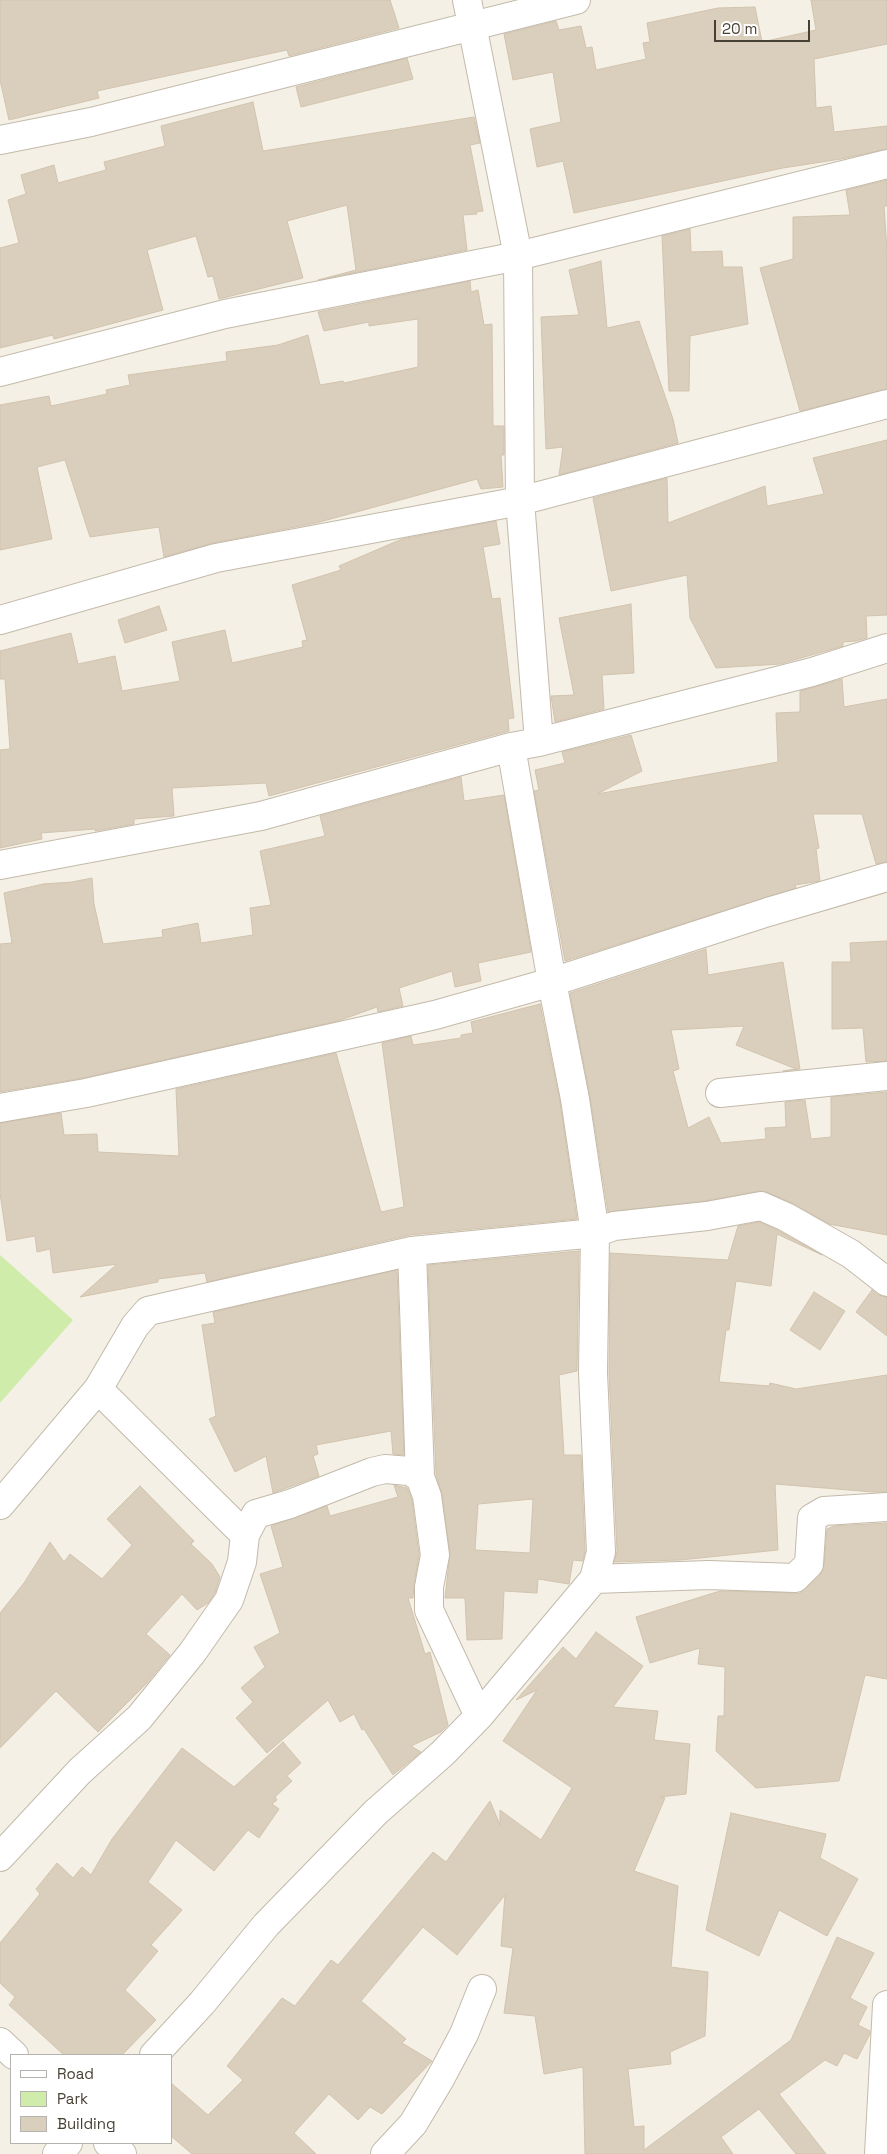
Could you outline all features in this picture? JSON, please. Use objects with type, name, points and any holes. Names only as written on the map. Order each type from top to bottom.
[{"type":"street","points":[[0,140],[91,122],[470,13],[576,0]]},
{"type":"street","points":[[470,13],[518,256],[520,501],[539,742]]},
{"type":"street","points":[[0,372],[225,314],[518,256],[887,164]]},
{"type":"street","points":[[0,620],[216,558],[520,501],[887,404]]},
{"type":"street","points":[[0,865],[261,816],[511,747],[539,742],[812,672],[887,648]]},
{"type":"street","points":[[155,2054],[202,2003],[266,1925],[376,1812],[443,1752],[479,1716],[594,1579],[601,1552],[593,1373],[595,1233],[575,1099],[552,982],[511,747]]},
{"type":"street","points":[[0,1108],[86,1093],[435,1016],[552,982],[768,912],[887,877]]},
{"type":"street","points":[[720,1093],[887,1076]]},
{"type":"street","points":[[0,1505],[98,1389],[134,1326],[148,1311],[412,1251],[595,1233],[614,1226],[707,1216],[761,1206],[786,1217],[851,1254],[887,1282]]},
{"type":"street","points":[[412,1251],[420,1477],[427,1496],[435,1555],[429,1587],[429,1610],[479,1716]]},
{"type":"street","points":[[98,1389],[245,1535]]},
{"type":"street","points":[[0,1857],[80,1771],[138,1718],[192,1653],[229,1600],[242,1562],[245,1535],[256,1514],[290,1504],[372,1472],[385,1469],[409,1471],[420,1477]]},
{"type":"street","points":[[594,1579],[709,1575],[795,1578],[809,1564],[812,1518],[824,1511],[887,1507]]},
{"type":"street","points":[[385,2154],[413,2124],[440,2079],[464,2034],[482,1989]]},
{"type":"street","points":[[879,2154],[887,2005]]},
{"type":"street","points":[[0,2042],[13,2054]]},
{"type":"street","points":[[57,2154],[67,2144]]},
{"type":"street","points":[[109,2144],[122,2154]]},
{"type":"green space","points":[[0,1255],[73,1320],[0,1403]]},
{"type":"building","points":[[0,0],[390,0],[399,28],[289,56],[287,50],[97,91],[99,98],[9,120],[0,80]]},
{"type":"building","points":[[811,0],[887,0],[887,44],[814,59],[816,108],[831,106],[834,132],[887,126],[887,149],[841,159],[783,168],[574,213],[563,161],[537,167],[530,129],[561,122],[553,72],[513,80],[504,34],[556,21],[559,30],[581,26],[586,48],[592,47],[596,70],[646,59],[643,43],[650,42],[647,23],[718,8],[755,7],[762,42],[816,30]]},
{"type":"building","points":[[407,58],[413,79],[301,107],[296,87]]},
{"type":"building","points":[[253,102],[263,151],[474,117],[480,143],[470,145],[483,211],[476,212],[477,214],[463,215],[467,250],[318,280],[356,270],[347,205],[287,221],[303,278],[219,299],[213,276],[208,277],[196,236],[147,250],[163,310],[54,339],[53,335],[0,348],[0,248],[19,243],[8,200],[26,194],[21,175],[54,165],[58,183],[106,170],[104,162],[165,146],[161,126]]},
{"type":"building","points":[[887,180],[887,206],[884,206],[887,250],[887,389],[800,411],[760,268],[793,259],[793,217],[850,215],[846,190]]},
{"type":"building","points":[[690,229],[691,252],[722,251],[723,267],[742,267],[748,324],[690,336],[689,391],[669,391],[662,236]]},
{"type":"building","points":[[601,261],[607,328],[639,321],[673,419],[678,443],[559,475],[563,447],[546,449],[541,317],[579,315],[569,270]]},
{"type":"building","points":[[470,281],[471,292],[478,290],[484,325],[492,324],[493,426],[504,426],[504,455],[501,455],[503,487],[481,489],[477,479],[316,523],[213,543],[164,557],[159,527],[90,537],[65,460],[37,467],[52,539],[0,550],[0,405],[49,396],[51,406],[107,394],[106,390],[130,385],[128,375],[227,361],[226,352],[278,345],[308,335],[320,385],[343,381],[344,383],[418,367],[418,319],[369,326],[369,322],[324,331],[318,312]]},
{"type":"building","points":[[887,440],[887,615],[866,616],[867,638],[843,642],[843,646],[780,664],[716,668],[690,618],[687,575],[611,591],[593,498],[667,478],[668,523],[765,486],[767,506],[824,494],[813,458]]},
{"type":"building","points":[[496,521],[500,544],[483,547],[492,599],[500,598],[514,718],[508,719],[509,731],[269,796],[266,783],[172,788],[174,816],[134,819],[134,824],[95,831],[95,829],[41,833],[42,839],[0,848],[0,750],[10,749],[5,679],[0,679],[0,651],[71,633],[78,664],[115,656],[122,691],[180,681],[172,642],[225,630],[232,663],[303,647],[302,641],[307,640],[292,585],[341,570],[339,566],[402,539]]},
{"type":"building","points":[[631,604],[634,673],[602,675],[604,709],[555,722],[551,696],[574,695],[559,618]]},
{"type":"building","points":[[159,606],[167,630],[125,643],[118,620]]},
{"type":"building","points":[[842,679],[844,707],[887,699],[887,862],[876,864],[862,814],[813,814],[819,848],[816,849],[820,881],[795,885],[796,888],[565,961],[534,791],[539,790],[535,770],[565,763],[562,752],[631,735],[642,771],[597,794],[778,762],[776,713],[800,712],[800,691]]},
{"type":"building","points":[[461,777],[464,801],[504,795],[531,952],[478,963],[481,981],[455,987],[452,971],[399,988],[403,1006],[378,1012],[377,1007],[338,1021],[83,1078],[0,1092],[0,944],[12,943],[4,893],[43,884],[72,882],[92,878],[94,904],[103,944],[163,937],[162,930],[198,923],[201,943],[253,935],[250,908],[271,905],[260,851],[325,836],[320,816]]},
{"type":"building","points":[[887,941],[887,1061],[866,1062],[863,1028],[832,1029],[832,962],[851,962],[850,943]]},
{"type":"building","points":[[706,949],[708,975],[783,962],[800,1069],[783,1071],[796,1069],[736,1045],[744,1026],[671,1030],[679,1069],[673,1071],[688,1128],[709,1117],[721,1143],[766,1139],[765,1128],[786,1127],[785,1102],[805,1100],[811,1139],[831,1137],[831,1097],[887,1092],[887,1235],[829,1224],[792,1203],[767,1192],[759,1191],[705,1201],[608,1212],[590,1096],[570,993]]},
{"type":"building","points":[[540,1004],[560,1102],[577,1219],[410,1235],[207,1282],[205,1273],[158,1279],[158,1282],[80,1297],[117,1264],[53,1273],[50,1249],[37,1252],[35,1236],[7,1241],[0,1193],[0,1123],[61,1113],[64,1135],[97,1134],[98,1152],[179,1156],[176,1089],[336,1053],[381,1212],[404,1207],[382,1043],[411,1036],[413,1045],[461,1038],[461,1035],[473,1033],[471,1022]]},
{"type":"building","points":[[759,1222],[822,1255],[777,1234],[771,1286],[736,1281],[729,1330],[726,1330],[719,1382],[769,1386],[770,1383],[796,1389],[887,1375],[887,1492],[775,1484],[778,1550],[680,1560],[614,1562],[617,1551],[609,1373],[610,1253],[728,1260],[738,1226]]},
{"type":"building","points":[[579,1251],[577,1371],[559,1375],[564,1455],[581,1455],[585,1550],[583,1561],[573,1560],[569,1584],[538,1579],[537,1593],[504,1591],[502,1639],[467,1640],[465,1598],[445,1598],[450,1553],[442,1494],[436,1474],[428,1265]],"holes":[[[533,1499],[530,1553],[475,1550],[478,1504]]]},
{"type":"building","points":[[397,1270],[404,1455],[393,1454],[391,1431],[316,1445],[318,1454],[313,1456],[319,1476],[273,1493],[266,1456],[235,1472],[209,1419],[216,1416],[202,1325],[215,1323],[213,1312]]},
{"type":"building","points":[[872,1290],[878,1295],[887,1297],[887,1336],[856,1312]]},
{"type":"building","points":[[814,1292],[845,1311],[820,1350],[790,1330]]},
{"type":"building","points":[[394,1485],[407,1488],[412,1500],[419,1555],[413,1598],[408,1598],[425,1654],[430,1652],[448,1725],[441,1732],[411,1746],[421,1752],[393,1775],[364,1729],[362,1730],[354,1714],[340,1722],[328,1700],[267,1753],[236,1718],[253,1702],[241,1688],[265,1667],[254,1647],[280,1633],[260,1574],[283,1567],[271,1526],[327,1506],[330,1516],[398,1497]]},
{"type":"building","points":[[140,1486],[194,1541],[191,1544],[212,1564],[220,1577],[215,1593],[208,1603],[197,1610],[182,1594],[146,1634],[170,1655],[147,1683],[98,1732],[56,1691],[0,1748],[0,1613],[24,1583],[50,1542],[64,1562],[70,1554],[102,1579],[132,1545],[107,1519]]},
{"type":"building","points":[[887,1523],[887,1679],[865,1675],[839,1781],[756,1788],[716,1751],[718,1716],[724,1716],[725,1667],[698,1664],[700,1648],[650,1663],[636,1617],[720,1591],[800,1593],[820,1575],[824,1566],[827,1529],[834,1526]]},
{"type":"building","points":[[596,1632],[643,1666],[613,1707],[658,1711],[654,1740],[690,1744],[686,1794],[660,1797],[665,1798],[634,1871],[678,1886],[671,1967],[708,1972],[705,2036],[670,2052],[671,2064],[628,2069],[634,2127],[644,2126],[644,2150],[791,2040],[837,1937],[874,1953],[850,1998],[867,2007],[858,2025],[870,2031],[870,2034],[857,2059],[844,2053],[837,2066],[825,2060],[779,2094],[826,2154],[796,2154],[759,2109],[721,2137],[733,2154],[585,2154],[583,2067],[544,2074],[535,2016],[504,2013],[513,1948],[501,1946],[505,1895],[457,1955],[423,1927],[361,2001],[406,2039],[402,2043],[432,2061],[382,2114],[370,2107],[358,2120],[329,2094],[294,2133],[316,2154],[192,2154],[172,2137],[172,2084],[208,2115],[243,2080],[227,2066],[282,1998],[295,2006],[331,1960],[338,1965],[433,1852],[446,1862],[490,1801],[500,1825],[500,1810],[541,1840],[572,1788],[503,1741],[537,1690],[516,1700],[563,1647],[576,1659]]},
{"type":"building","points":[[283,1742],[301,1763],[287,1776],[292,1781],[275,1797],[277,1800],[272,1804],[279,1809],[259,1838],[248,1830],[214,1871],[176,1840],[148,1882],[182,1910],[151,1945],[158,1951],[125,1990],[156,2020],[123,2054],[63,2054],[9,2005],[15,1997],[0,1983],[0,1943],[40,1894],[36,1889],[57,1863],[73,1878],[82,1867],[91,1875],[112,1839],[182,1748],[234,1787]]},
{"type":"building","points":[[731,1813],[826,1834],[820,1858],[858,1879],[827,1936],[779,1910],[759,1956],[706,1930]]}]
